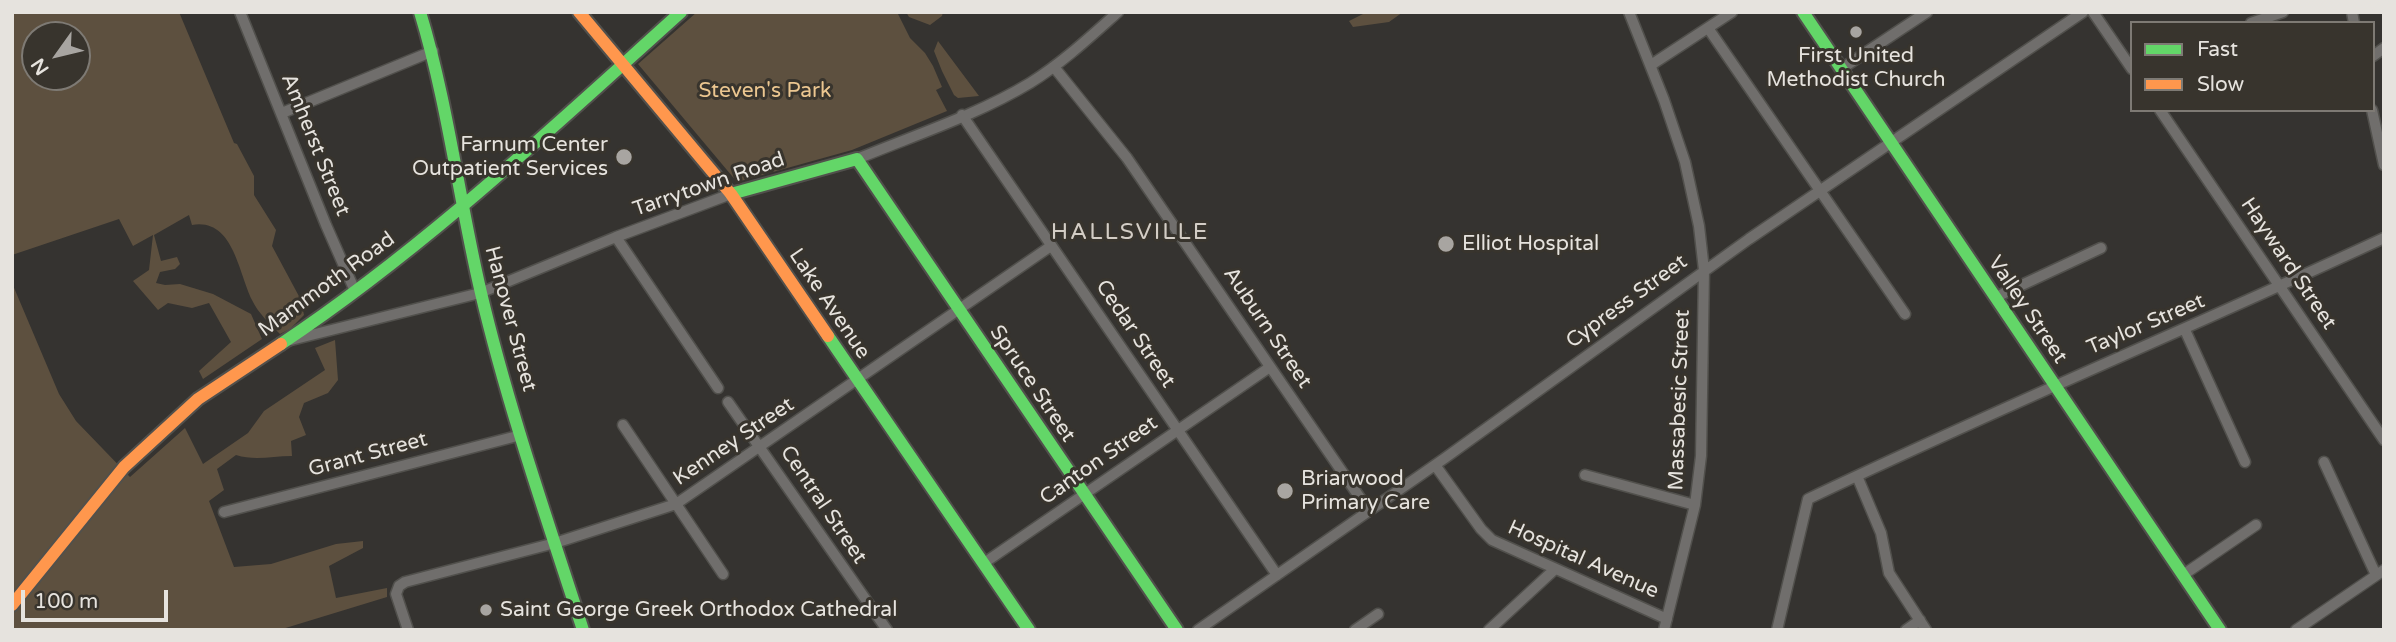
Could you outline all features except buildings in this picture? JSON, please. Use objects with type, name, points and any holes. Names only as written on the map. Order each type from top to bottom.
[{"type":"street","name":"Hanover Street","points":[[420,12],[442,87],[481,293],[521,435],[583,630]]},
{"type":"street","name":"Lake Avenue","points":[[579,12],[730,194],[1029,630]]},
{"type":"street","name":"Mammoth Road","points":[[12,605],[124,467],[198,399],[287,341],[463,206],[681,12]]},
{"type":"street","name":"Tarrytown Road","points":[[287,341],[481,293],[616,237],[730,194],[857,159],[1010,94],[1054,67],[1118,12]]},
{"type":"street","name":"Massabesic Street","points":[[1629,12],[1685,162],[1699,226],[1704,270],[1701,457],[1695,505],[1666,624]]},
{"type":"street","points":[[1651,65],[1732,12]]},
{"type":"street","name":"Valley Street","points":[[1803,12],[2220,630]]},
{"type":"street","points":[[1841,69],[1927,12]]},
{"type":"street","name":"Cypress Street","points":[[1198,630],[1435,465],[1704,270],[2082,12]]},
{"type":"street","points":[[2093,12],[2130,64]]},
{"type":"street","points":[[2257,21],[2283,12]]},
{"type":"street","name":"Amherst Street","points":[[243,13],[355,291]]},
{"type":"street","points":[[1708,28],[1905,314]]},
{"type":"street","points":[[282,113],[433,51]]},
{"type":"street","name":"Auburn Street","points":[[1054,67],[1127,158],[1369,511]]},
{"type":"street","name":"Hayward Street","points":[[2161,112],[2384,440]]},
{"type":"street","points":[[2372,112],[2384,165]]},
{"type":"street","name":"Cedar Street","points":[[962,115],[1278,575]]},
{"type":"street","name":"Spruce Street","points":[[857,159],[1177,630]]},
{"type":"street","points":[[616,237],[718,388]]},
{"type":"street","name":"Taylor Street","points":[[1777,630],[1808,499],[2384,238]]},
{"type":"street","name":"Kenney Street","points":[[408,630],[396,594],[399,586],[405,582],[555,543],[676,504],[1051,246]]},
{"type":"street","points":[[1996,297],[2101,248]]},
{"type":"street","points":[[2185,330],[2245,462]]},
{"type":"street","name":"Canton Street","points":[[984,563],[1270,367]]},
{"type":"street","name":"Central Street","points":[[728,401],[887,630]]},
{"type":"street","points":[[623,425],[723,575]]},
{"type":"street","name":"Grant Street","points":[[224,512],[521,435]]},
{"type":"street","points":[[2297,630],[2380,573],[2324,462]]},
{"type":"street","name":"Hospital Avenue","points":[[1435,465],[1487,535],[1499,544],[1666,624]]},
{"type":"street","points":[[1585,475],[1695,505]]},
{"type":"street","points":[[1857,475],[1881,533],[1888,573],[1926,630]]},
{"type":"street","points":[[2183,575],[2256,525]]},
{"type":"street","points":[[1489,630],[1555,569]]},
{"type":"street","points":[[1355,630],[1378,614]]},
{"type":"street","points":[[1906,630],[1920,620]]},
{"type":"green space","points":[[12,12],[179,12],[234,143],[254,176],[254,195],[276,230],[272,246],[301,300],[304,315],[290,329],[280,334],[255,305],[225,238],[206,225],[192,225],[189,215],[154,235],[161,261],[177,257],[180,264],[175,269],[160,272],[156,283],[180,284],[213,294],[251,314],[262,339],[203,379],[199,371],[231,342],[209,303],[192,308],[168,303],[158,310],[133,281],[149,270],[153,235],[133,246],[119,219],[12,255]]},
{"type":"green space","name":"Steven's Park","points":[[697,12],[897,12],[910,38],[933,66],[942,87],[936,90],[947,111],[852,150],[737,182],[638,64]]},
{"type":"green space","points":[[906,12],[943,12],[942,16],[930,25],[909,17]]},
{"type":"green space","points":[[1367,12],[1403,12],[1389,22],[1353,27],[1349,21]]},
{"type":"green space","points":[[938,41],[979,96],[958,98],[954,95],[934,51]]},
{"type":"green space","points":[[12,283],[59,394],[76,421],[130,477],[185,428],[203,464],[248,433],[264,411],[325,370],[315,348],[335,340],[338,380],[328,393],[304,403],[299,417],[306,435],[291,441],[292,456],[257,458],[236,455],[217,469],[224,490],[209,501],[234,567],[271,564],[336,544],[363,541],[363,548],[329,566],[336,598],[387,588],[387,597],[279,630],[12,630]]},
{"type":"traffic: fast","points":[[420,12],[446,117],[473,258],[503,378],[583,630]]},
{"type":"traffic: fast","points":[[281,344],[386,268],[487,186],[681,12]]},
{"type":"traffic: fast","points":[[1803,12],[2220,630]]},
{"type":"traffic: fast","points":[[731,194],[857,159],[1177,630]]},
{"type":"traffic: fast","points":[[828,336],[1029,630]]},
{"type":"traffic: slow","points":[[579,12],[731,194],[828,336]]},
{"type":"traffic: slow","points":[[12,605],[124,467],[198,399],[281,344]]},
{"type":"place","name":"First United Methodist Church","points":[[1856,32]]},
{"type":"place","name":"Farnum Center Outpatient Services","points":[[624,157]]},
{"type":"place","name":"Elliot Hospital","points":[[1446,244]]},
{"type":"place","name":"Briarwood Primary Care","points":[[1285,491]]},
{"type":"place","name":"Saint George Greek Orthodox Cathedral","points":[[486,610]]},
{"type":"district","name":"HALLSVILLE","points":[[1130,233]]}]
